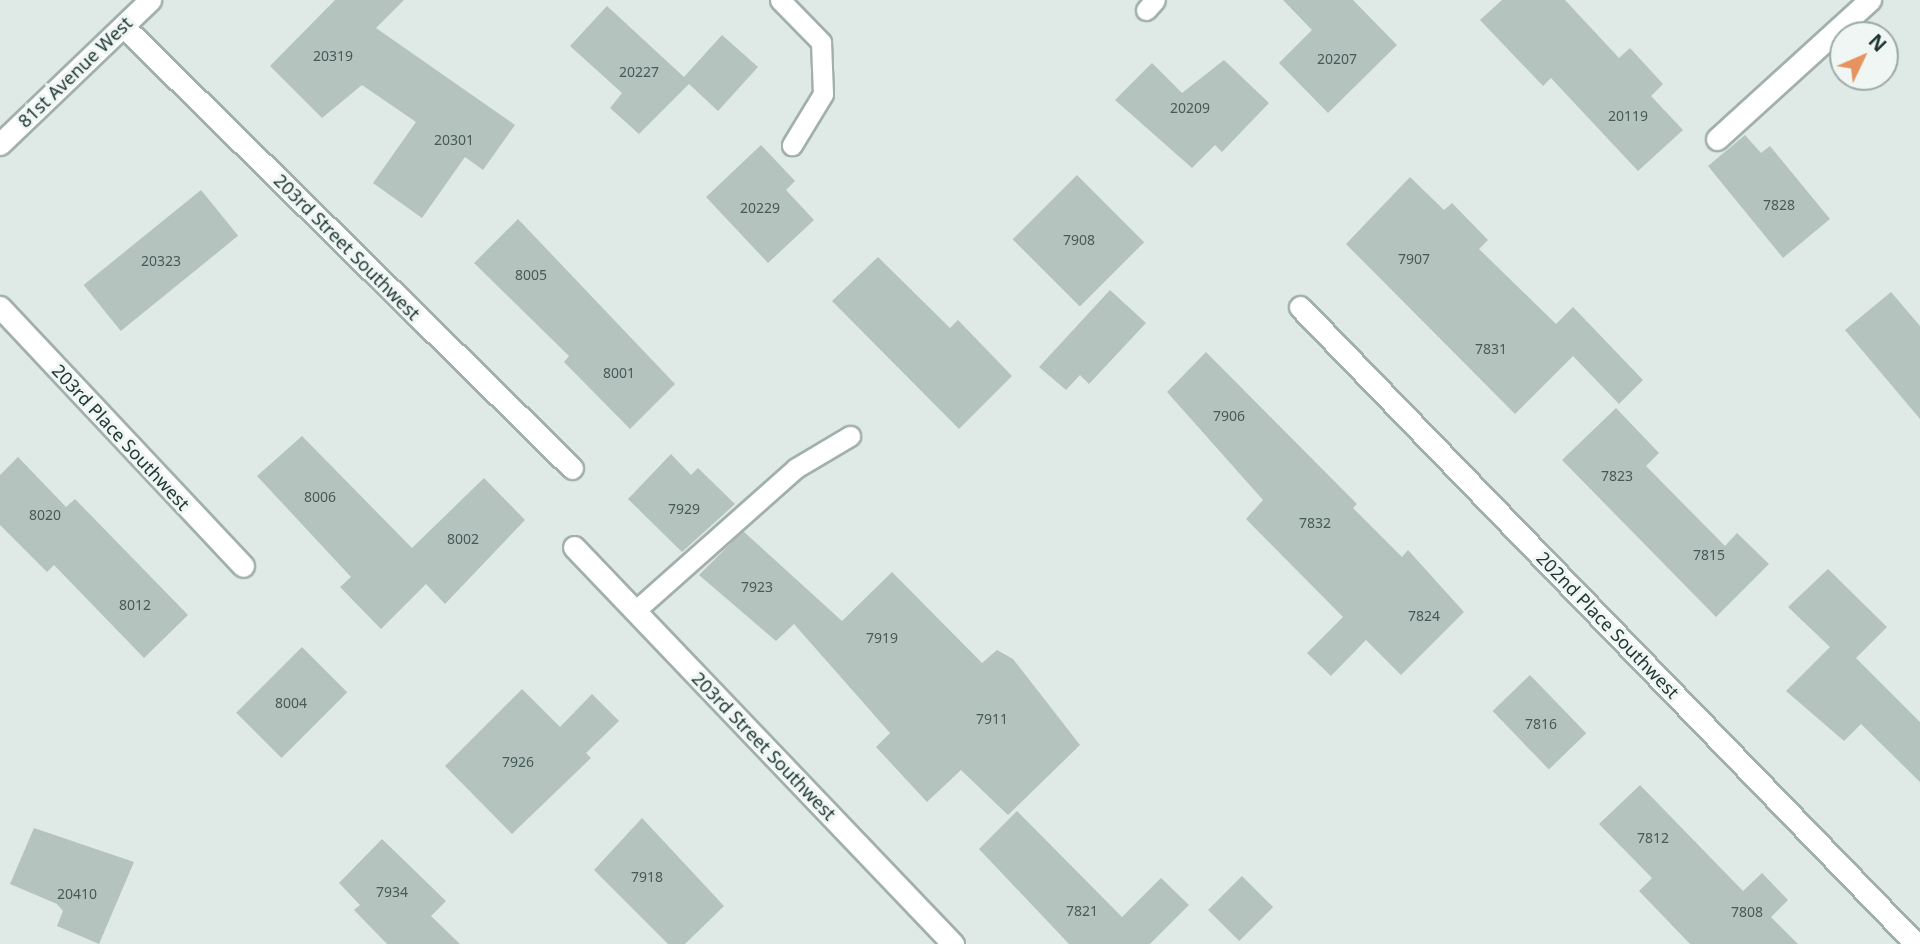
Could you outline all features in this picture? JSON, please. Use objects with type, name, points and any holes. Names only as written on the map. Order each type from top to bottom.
[{"type":"street","name":"81st Avenue West","points":[[0,145],[150,0]]},
{"type":"street","points":[[1717,139],[1870,0]]},
{"type":"street","name":"203rd Street Southwest","points":[[123,26],[572,468]]},
{"type":"street","name":"203rd Place Southwest","points":[[0,307],[243,566]]},
{"type":"street","name":"202nd Place Southwest","points":[[1300,307],[1916,944]]},
{"type":"street","name":"203rd Street Southwest","points":[[574,547],[953,944]]},
{"type":"lane","points":[[780,0],[821,42],[823,94],[792,145]]},
{"type":"lane","points":[[635,611],[796,468],[850,436]]},
{"type":"building","points":[[335,0],[404,0],[376,28],[515,125],[483,170],[465,157],[422,218],[373,183],[416,122],[362,85],[322,118],[270,66]]},
{"type":"building","points":[[1283,0],[1353,0],[1397,45],[1328,113],[1279,63],[1312,30]]},
{"type":"building","points":[[1502,0],[1565,0],[1619,58],[1630,48],[1663,84],[1651,96],[1683,130],[1638,171],[1551,78],[1543,86],[1480,20]]},
{"type":"building","points":[[607,6],[684,77],[722,35],[758,67],[718,111],[689,84],[639,134],[610,108],[622,93],[570,46]]},
{"type":"building","points":[[1224,60],[1269,103],[1222,152],[1215,145],[1192,168],[1115,100],[1152,63],[1182,93]]},
{"type":"building","points":[[1745,135],[1761,153],[1770,146],[1830,219],[1783,258],[1708,166]]},
{"type":"building","points":[[761,145],[795,181],[786,190],[814,220],[768,263],[706,197]]},
{"type":"building","points":[[1077,175],[1144,242],[1080,307],[1013,239]]},
{"type":"building","points":[[1410,177],[1444,210],[1452,203],[1488,240],[1479,249],[1556,324],[1573,307],[1643,380],[1619,404],[1573,356],[1515,414],[1346,244]]},
{"type":"building","points":[[201,190],[238,236],[121,331],[84,285]]},
{"type":"building","points":[[518,219],[675,384],[630,429],[564,362],[569,356],[474,263]]},
{"type":"building","points":[[878,257],[950,328],[958,320],[1012,376],[959,429],[832,301]]},
{"type":"building","points":[[1110,290],[1146,323],[1089,384],[1080,375],[1066,390],[1039,367]]},
{"type":"building","points":[[1891,292],[1920,326],[1920,419],[1845,330]]},
{"type":"building","points":[[1206,352],[1357,504],[1353,508],[1402,557],[1408,550],[1464,612],[1401,675],[1366,640],[1331,676],[1307,653],[1343,617],[1246,519],[1263,500],[1167,392]]},
{"type":"building","points":[[1616,408],[1659,453],[1646,466],[1725,546],[1737,533],[1769,564],[1716,617],[1562,460]]},
{"type":"building","points":[[302,436],[412,548],[484,478],[525,520],[445,604],[426,584],[381,629],[340,587],[351,577],[257,476]]},
{"type":"building","points":[[671,454],[691,475],[698,468],[735,504],[682,552],[628,499]]},
{"type":"building","points":[[18,457],[66,507],[75,499],[188,615],[144,658],[54,565],[47,572],[0,525],[0,475]]},
{"type":"building","points":[[743,531],[842,621],[892,572],[982,663],[997,650],[1013,659],[1080,745],[1008,815],[961,770],[927,802],[876,747],[890,733],[794,624],[776,641],[699,575]]},
{"type":"building","points":[[1828,569],[1887,627],[1856,658],[1920,722],[1920,782],[1861,724],[1844,741],[1786,691],[1830,647],[1788,607]]},
{"type":"building","points":[[302,647],[347,692],[281,758],[236,713]]},
{"type":"building","points":[[1530,675],[1586,733],[1549,769],[1493,711]]},
{"type":"building","points":[[522,689],[560,727],[592,694],[619,721],[586,753],[591,758],[512,834],[445,766]]},
{"type":"building","points":[[1640,785],[1743,891],[1762,873],[1788,900],[1771,917],[1798,944],[1690,944],[1639,891],[1652,878],[1599,824]]},
{"type":"building","points":[[1017,811],[1122,917],[1161,878],[1189,905],[1150,944],[1069,944],[979,849]]},
{"type":"building","points":[[642,818],[724,906],[685,944],[668,944],[594,870]]},
{"type":"building","points":[[34,828],[134,862],[99,944],[57,926],[63,911],[57,904],[10,884]]},
{"type":"building","points":[[382,839],[446,901],[431,916],[460,944],[387,944],[354,910],[360,905],[339,883]]},
{"type":"building","points":[[1242,876],[1273,907],[1239,941],[1208,910]]}]
